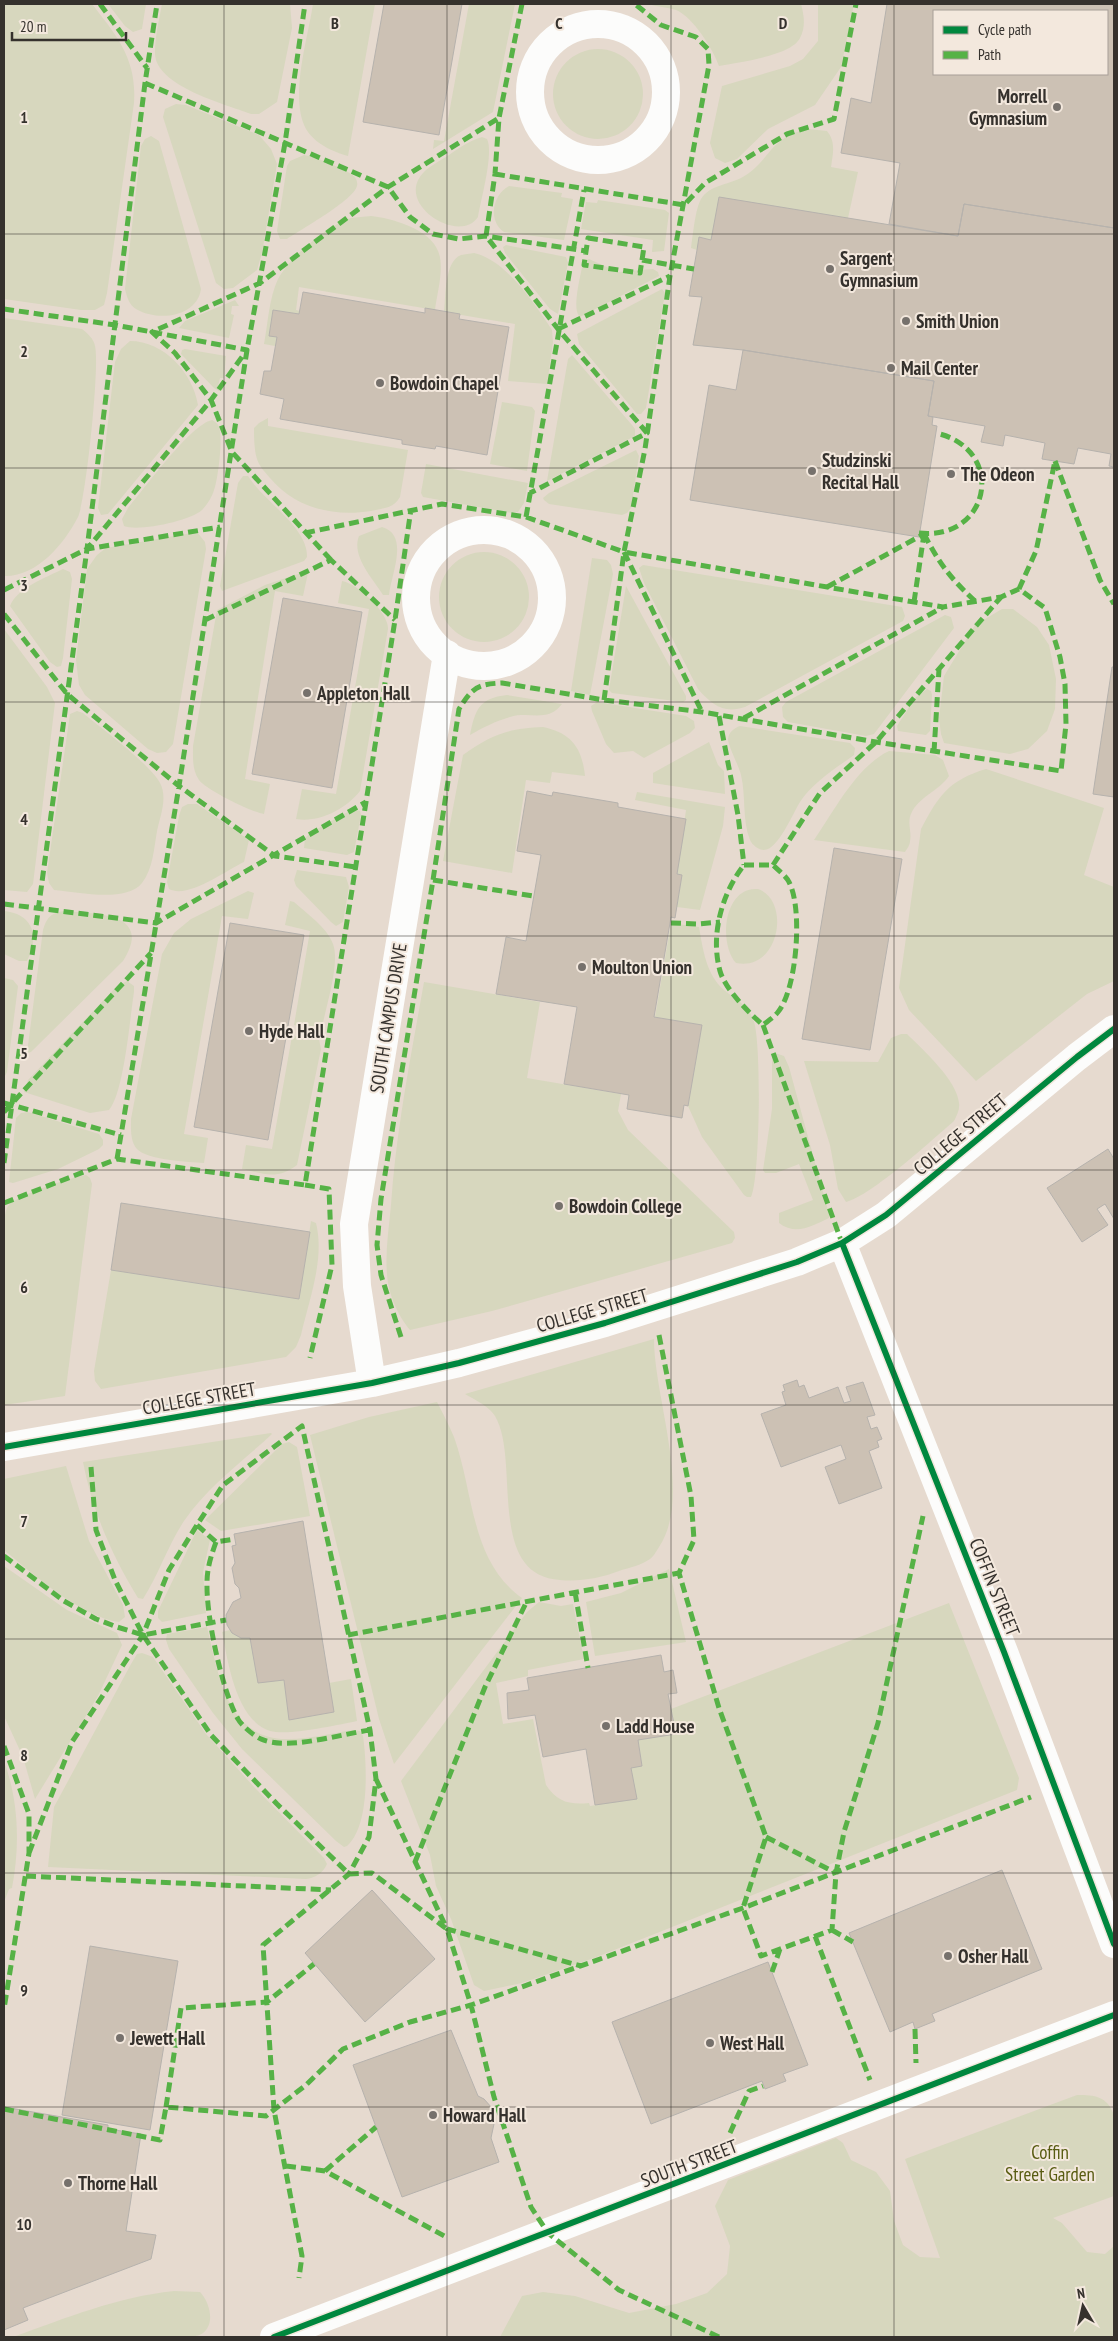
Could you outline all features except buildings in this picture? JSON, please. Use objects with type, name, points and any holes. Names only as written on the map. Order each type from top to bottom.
[{"type":"street","points":[[589,15],[599,24],[621,28],[640,39],[656,56],[664,76],[666,99],[660,120],[648,139],[630,152],[608,160],[586,160],[565,152],[547,138],[535,119],[530,97],[532,75],[541,54],[557,38],[577,27],[589,15]]},
{"type":"street","points":[[485,530],[507,533],[526,544],[542,561],[551,589],[552,604],[546,626],[534,645],[516,658],[494,665],[472,665],[446,654],[433,643],[421,624],[416,603],[418,580],[428,560],[443,543],[463,533],[485,530]]},
{"type":"street","name":"SOUTH CAMPUS DRIVE","points":[[372,1383],[357,1286],[354,1224],[446,654]]},
{"type":"street","name":"COLLEGE STREET","points":[[4,1447],[372,1383],[459,1363],[605,1323],[797,1262],[842,1243],[886,1214],[1077,1057],[1114,1029]]},
{"type":"street","name":"COFFIN STREET","points":[[842,1243],[1004,1652],[1114,1944]]},
{"type":"street","name":"SOUTH STREET","points":[[274,2337],[1114,2015]]},
{"type":"shaded area","name":"Bowdoin College","points":[[4,4],[1114,4],[1114,2337],[4,2337]]},
{"type":"green space","points":[[4,4],[92,4],[110,27],[129,61],[134,87],[134,103],[107,293],[104,305],[95,310],[81,310],[4,299]]},
{"type":"green space","points":[[108,4],[146,4],[142,29],[133,32],[125,26]]},
{"type":"green space","points":[[162,4],[290,4],[292,28],[277,102],[259,114],[251,114],[193,92],[166,75],[158,65],[155,53],[156,35]]},
{"type":"green space","points":[[313,4],[375,4],[348,156],[330,149],[314,139],[306,129],[301,116],[299,85]]},
{"type":"green space","points":[[469,4],[515,4],[493,112],[433,149],[434,140],[444,141]]},
{"type":"green space","points":[[648,4],[801,4],[804,25],[800,38],[795,44],[776,54],[719,66],[707,43],[689,19],[676,10]]},
{"type":"green space","points":[[818,4],[854,4],[841,67],[815,105],[768,129],[737,159],[725,163],[715,158],[710,143],[722,86],[790,66],[803,59],[818,41]]},
{"type":"green space","points":[[598,49],[607,50],[623,57],[635,69],[642,85],[642,103],[635,119],[623,131],[607,138],[598,139],[589,138],[573,131],[561,119],[554,103],[553,94],[554,85],[561,69],[573,57],[589,50]]},
{"type":"green space","points":[[176,104],[186,105],[259,135],[271,149],[277,164],[262,253],[257,270],[233,288],[224,289],[216,283],[163,117],[165,109]]},
{"type":"green space","name":"Sargent Gymnasium","points":[[808,129],[827,131],[830,135],[833,148],[831,167],[858,172],[848,218],[958,236],[934,381],[743,350],[693,345],[711,240],[700,237],[697,250],[691,248],[701,199],[714,188],[741,178],[751,172],[784,138]]},
{"type":"green space","points":[[151,136],[159,141],[201,289],[198,298],[192,306],[184,311],[165,316],[145,313],[136,309],[130,303],[125,289],[141,146],[145,139]]},
{"type":"green space","points":[[482,137],[487,139],[489,155],[478,217],[469,225],[457,226],[444,223],[431,216],[422,207],[416,195],[417,182],[431,166],[468,143]]},
{"type":"green space","points":[[304,155],[322,160],[349,173],[355,177],[357,186],[354,192],[337,207],[287,239],[280,239],[277,231],[287,166],[290,161]]},
{"type":"green space","points":[[509,186],[562,193],[561,197],[573,199],[564,240],[504,232],[496,221],[494,208],[499,195]]},
{"type":"green space","points":[[598,200],[665,210],[669,213],[664,251],[652,252],[653,240],[581,229],[586,202],[597,203]]},
{"type":"green space","points":[[371,216],[389,219],[409,226],[434,243],[441,265],[435,310],[299,287],[296,310],[300,311],[299,314],[273,310],[269,336],[277,337],[275,346],[264,344],[275,286],[283,271],[310,243],[331,228],[351,218]]},
{"type":"green space","points":[[506,245],[566,257],[568,263],[558,314],[550,309],[505,253],[503,247]]},
{"type":"green space","points":[[474,253],[486,257],[508,273],[528,296],[552,330],[553,342],[547,384],[508,381],[515,324],[444,312],[447,280],[451,265],[461,255]]},
{"type":"green space","points":[[589,259],[618,272],[653,269],[658,272],[659,276],[580,317],[576,307],[577,291],[583,262]]},
{"type":"green space","points":[[662,289],[665,293],[646,408],[641,414],[637,414],[579,344],[577,334]]},
{"type":"green space","points":[[235,300],[239,306],[232,306],[231,314],[234,315],[229,338],[179,328],[185,321]]},
{"type":"green space","points":[[4,318],[82,329],[88,334],[95,346],[96,378],[85,486],[78,517],[57,548],[38,565],[16,575],[4,576]]},
{"type":"green space","points":[[130,341],[154,346],[175,361],[190,382],[198,405],[108,514],[101,515],[98,508],[115,362],[121,349]]},
{"type":"green space","points":[[182,350],[226,356],[224,378],[220,378],[218,386],[224,387],[223,390],[219,391],[214,388],[181,354]]},
{"type":"green space","points":[[572,355],[632,425],[635,429],[635,436],[547,481],[568,359]]},
{"type":"green space","points":[[502,402],[532,407],[535,411],[527,471],[490,464]]},
{"type":"green space","points":[[268,418],[268,426],[408,450],[400,497],[394,504],[384,508],[357,513],[343,513],[316,508],[291,497],[270,478],[257,459],[254,428]]},
{"type":"green space","points":[[212,420],[218,424],[220,430],[220,457],[214,490],[204,508],[187,518],[164,524],[140,528],[124,526],[122,519],[128,508],[168,458],[192,433],[203,424]]},
{"type":"green space","points":[[636,450],[639,456],[631,508],[627,513],[622,515],[549,504],[544,500],[543,498],[549,493]]},
{"type":"green space","points":[[426,464],[528,483],[524,503],[518,512],[512,513],[423,497],[421,493]]},
{"type":"green space","points":[[243,476],[248,476],[255,486],[293,525],[305,546],[307,557],[304,561],[222,591],[220,586],[238,483]]},
{"type":"green space","points":[[382,527],[390,531],[395,538],[397,547],[389,595],[383,595],[364,567],[357,544],[359,536]]},
{"type":"green space","points":[[197,532],[205,542],[206,549],[173,744],[166,752],[157,753],[148,749],[85,695],[79,685],[76,660],[87,569],[97,555],[106,548]]},
{"type":"green space","points":[[484,552],[501,556],[516,565],[525,580],[529,597],[525,614],[516,629],[501,638],[484,642],[467,638],[452,629],[443,614],[439,597],[443,580],[452,565],[467,556]]},
{"type":"green space","points":[[592,558],[607,560],[611,565],[613,574],[590,695],[571,691]]},
{"type":"green space","points":[[643,565],[902,607],[905,616],[903,621],[745,707],[725,709],[713,704],[698,689],[644,583],[639,568]]},
{"type":"green space","points":[[63,569],[70,572],[72,579],[63,658],[61,666],[57,667],[50,662],[10,606],[26,588]]},
{"type":"green space","points":[[301,573],[308,573],[303,596],[275,591],[245,779],[270,784],[264,814],[250,810],[203,784],[195,772],[193,746],[217,610],[265,585]]},
{"type":"green space","points":[[342,581],[349,583],[371,600],[383,615],[388,629],[360,791],[340,809],[323,817],[305,820],[296,819],[302,789],[336,794],[369,609],[338,603]]},
{"type":"green space","points":[[626,586],[686,696],[686,700],[683,702],[612,693],[609,690]]},
{"type":"green space","points":[[1002,609],[1013,609],[1037,627],[1049,645],[1056,679],[1055,709],[1047,731],[1028,749],[1010,754],[944,743],[939,718],[944,676],[975,625]]},
{"type":"green space","points":[[945,615],[951,617],[954,628],[874,734],[866,736],[788,722],[783,717],[782,707],[786,702]]},
{"type":"green space","points":[[4,629],[47,687],[55,703],[33,884],[27,892],[4,890]]},
{"type":"green space","points":[[927,689],[931,691],[932,695],[930,731],[926,735],[898,731],[897,726],[915,698]]},
{"type":"green space","points":[[507,695],[562,704],[551,713],[544,715],[517,715],[489,725],[470,735],[474,719],[484,702]]},
{"type":"green space","points":[[597,702],[686,716],[694,721],[695,728],[690,733],[644,758],[633,751],[614,753],[606,744],[592,711],[591,706]]},
{"type":"green space","points":[[77,711],[83,713],[113,737],[147,767],[155,775],[162,789],[163,807],[149,871],[142,883],[135,889],[125,893],[101,895],[54,890],[49,883],[47,873],[70,714]]},
{"type":"green space","points":[[740,726],[850,743],[855,748],[854,755],[811,788],[800,802],[780,838],[775,844],[764,850],[756,847],[750,840],[746,824],[741,775],[728,742],[731,732]]},
{"type":"green space","points":[[543,727],[568,737],[578,749],[585,776],[552,772],[550,783],[526,780],[512,873],[443,861],[463,755],[483,742],[501,734],[520,729]]},
{"type":"green space","points":[[709,742],[718,765],[724,771],[725,794],[653,783],[653,773]]},
{"type":"green space","points":[[889,751],[935,755],[943,760],[949,776],[914,808],[909,821],[910,842],[905,852],[814,840],[856,778],[877,758]]},
{"type":"green space","points":[[986,769],[1104,808],[1084,875],[1114,887],[1114,981],[1087,994],[976,1081],[909,1010],[899,988],[921,829],[933,807],[946,791],[963,778]]},
{"type":"green space","points":[[637,792],[725,807],[723,826],[700,910],[677,907],[682,875],[677,874],[686,810],[635,800]]},
{"type":"green space","points":[[188,804],[197,804],[249,840],[244,862],[207,883],[177,891],[169,889],[167,882],[179,816],[182,807]]},
{"type":"green space","points":[[353,809],[360,811],[361,815],[354,852],[347,855],[304,848],[305,838],[310,833]]},
{"type":"green space","points":[[297,870],[346,877],[349,887],[343,922],[336,926],[296,886],[294,880]]},
{"type":"green space","points":[[758,889],[768,896],[775,906],[776,934],[771,946],[763,957],[751,963],[736,963],[730,954],[727,943],[726,930],[731,906],[738,896],[747,890]]},
{"type":"green space","points":[[248,891],[254,893],[248,919],[222,916],[184,1134],[208,1138],[204,1163],[169,1160],[142,1153],[133,1142],[131,1119],[162,954],[174,933],[191,919]]},
{"type":"green space","points":[[290,901],[294,902],[321,926],[330,938],[335,952],[330,994],[323,1023],[318,1030],[294,1025],[310,931],[285,925]]},
{"type":"green space","points":[[4,911],[22,917],[31,928],[33,943],[27,961],[19,961],[4,954]]},
{"type":"green space","points":[[64,911],[105,915],[117,919],[126,924],[131,933],[131,945],[123,961],[31,1052],[27,1053],[43,930],[50,916]]},
{"type":"green space","points":[[671,923],[699,927],[706,961],[713,977],[724,990],[744,1006],[753,1019],[758,1052],[759,1108],[756,1165],[751,1197],[744,1195],[702,1137],[688,1106],[702,1025],[655,1017]]},
{"type":"green space","points":[[4,978],[13,980],[18,986],[7,1072],[4,1078]]},
{"type":"green space","points":[[127,981],[134,986],[128,1036],[119,1088],[109,1110],[90,1113],[24,1092],[28,1080],[117,986]]},
{"type":"green space","points":[[424,982],[540,1002],[527,1078],[621,1094],[618,1111],[628,1130],[734,1232],[735,1238],[732,1243],[492,1311],[410,1330],[394,1304],[388,1281],[386,1257],[400,1121]]},
{"type":"green space","points":[[907,1034],[946,1075],[957,1094],[958,1112],[954,1121],[885,1179],[857,1198],[846,1202],[838,1189],[830,1145],[804,1061],[878,1062],[891,1038]]},
{"type":"green space","points":[[292,1036],[319,1039],[321,1049],[297,1165],[290,1170],[277,1174],[264,1174],[242,1169],[246,1145],[272,1149]]},
{"type":"green space","points":[[775,1053],[784,1056],[789,1067],[829,1214],[829,1218],[798,1229],[785,1227],[779,1223],[779,1213],[813,1200],[799,1164],[776,1173],[765,1173],[763,1170],[772,1109],[772,1056]]},
{"type":"green space","points":[[28,1112],[99,1134],[103,1140],[103,1145],[99,1149],[58,1169],[13,1183],[9,1182],[16,1118],[21,1113]]},
{"type":"green space","points":[[86,1175],[90,1178],[92,1184],[65,1396],[4,1405],[5,1213],[9,1205],[22,1196]]},
{"type":"green space","points":[[311,1221],[316,1223],[319,1251],[315,1279],[301,1335],[296,1347],[286,1357],[101,1389],[95,1381],[94,1371],[111,1270],[299,1299]]},
{"type":"green space","points":[[654,1339],[669,1446],[673,1501],[669,1526],[659,1547],[651,1558],[643,1563],[597,1577],[582,1580],[560,1580],[537,1573],[522,1558],[513,1538],[509,1513],[506,1459],[502,1435],[495,1416],[486,1406],[465,1394]]},
{"type":"green space","points":[[437,1402],[454,1437],[461,1458],[476,1524],[483,1545],[492,1565],[505,1583],[522,1598],[394,1764],[379,1719],[310,1435],[369,1417]]},
{"type":"green space","points":[[271,1433],[214,1485],[193,1508],[178,1530],[143,1599],[138,1598],[104,1532],[92,1498],[83,1462]]},
{"type":"green space","points":[[289,1442],[297,1447],[310,1516],[221,1531],[205,1520],[282,1444]]},
{"type":"green space","points":[[66,1466],[89,1541],[123,1605],[125,1617],[119,1622],[89,1612],[58,1593],[4,1550],[4,1479]]},
{"type":"green space","points":[[197,1530],[210,1540],[203,1572],[206,1613],[162,1622],[158,1618],[158,1611]]},
{"type":"green space","points":[[4,1566],[67,1610],[117,1633],[122,1645],[98,1696],[35,1799],[23,1757],[4,1716]]},
{"type":"green space","points":[[669,1569],[686,1642],[595,1656],[586,1602],[621,1593]]},
{"type":"green space","points":[[539,1602],[561,1606],[573,1604],[584,1659],[528,1670],[528,1676],[496,1683],[503,1724],[533,1719],[546,1785],[559,1799],[564,1801],[570,1803],[589,1803],[590,1806],[619,1801],[631,1768],[642,1765],[638,1740],[676,1734],[671,1709],[949,1603],[1019,1778],[1017,1790],[594,1958],[522,1983],[484,1991],[474,1985],[451,1919],[436,1886],[430,1855],[401,1781],[527,1612]]},
{"type":"green space","points":[[207,1627],[221,1683],[239,1717],[252,1729],[268,1737],[289,1739],[353,1730],[360,1731],[363,1736],[364,1748],[365,1794],[360,1824],[347,1846],[344,1847],[336,1841],[242,1749],[213,1713],[169,1649],[166,1640],[167,1634]]},
{"type":"green space","points":[[230,1630],[241,1638],[250,1638],[284,1680],[289,1719],[333,1712],[329,1683],[351,1679],[357,1721],[289,1732],[270,1731],[258,1725],[241,1703],[231,1674],[222,1632]]},
{"type":"green space","points":[[142,1653],[153,1657],[206,1734],[255,1788],[324,1858],[327,1864],[316,1876],[306,1879],[48,1867],[54,1807],[131,1664],[137,1654]]},
{"type":"green space","points":[[4,1761],[13,1792],[17,1840],[12,1888],[9,1889],[4,1902]]},
{"type":"green space","name":"Coffin Street Garden","points":[[1077,2095],[1095,2096],[1104,2100],[1114,2115],[1114,2196],[1053,2218],[1062,2223],[1087,2252],[1105,2254],[1114,2246],[1114,2337],[500,2337],[522,2296],[543,2292],[575,2296],[629,2313],[676,2304],[707,2293],[727,2274],[730,2246],[715,2206],[728,2180],[836,2138],[843,2143],[851,2160],[876,2172],[890,2191],[894,2221],[903,2245],[920,2257],[940,2258],[905,2159]]},
{"type":"green space","points":[[174,2291],[200,2292],[203,2296],[210,2312],[210,2318],[207,2329],[202,2334],[192,2337],[13,2337],[112,2303]]},
{"type":"marked path","points":[[100,4],[147,68]]},
{"type":"marked path","points":[[4,1163],[87,549],[145,83],[157,4]]},
{"type":"marked path","points":[[117,1159],[179,786],[247,350],[285,143],[305,4]]},
{"type":"marked path","points":[[522,4],[499,118],[495,174],[486,236],[558,329],[647,433],[530,493]]},
{"type":"marked path","points":[[305,533],[442,504],[526,517],[624,552],[645,449],[670,276],[709,65],[708,49],[696,37],[661,25],[635,4]]},
{"type":"marked path","points":[[495,174],[684,205],[705,183],[787,134],[834,119],[856,4]]},
{"type":"marked path","points":[[145,83],[388,187],[410,217],[433,234],[459,239],[486,236],[586,251]]},
{"type":"marked path","points":[[331,560],[232,452],[211,400],[175,353],[152,332],[260,283],[388,187],[499,118]]},
{"type":"marked path","points":[[526,517],[584,190]]},
{"type":"marked path","points":[[588,238],[644,247],[640,273],[584,265],[588,238]]},
{"type":"marked path","points":[[642,260],[694,269]]},
{"type":"marked path","points":[[558,329],[670,276]]},
{"type":"marked path","points":[[4,309],[115,325],[247,350],[211,400],[87,549]]},
{"type":"marked path","points":[[919,533],[943,532],[962,523],[975,509],[981,492],[981,474],[973,456],[959,442],[936,433]]},
{"type":"marked path","points":[[1055,461],[1100,580],[1114,604]]},
{"type":"marked path","points":[[1019,589],[1036,551],[1055,461]]},
{"type":"marked path","points":[[4,1203],[117,1159],[305,1185],[411,509]]},
{"type":"marked path","points":[[4,590],[87,549],[220,527]]},
{"type":"marked path","points":[[924,534],[946,570],[975,601]]},
{"type":"marked path","points":[[827,587],[924,534]]},
{"type":"marked path","points":[[914,602],[924,534]]},
{"type":"marked path","points":[[624,552],[702,712]]},
{"type":"marked path","points":[[604,700],[624,552]]},
{"type":"marked path","points":[[401,1337],[381,1275],[377,1245],[381,1199],[459,709],[476,688],[502,683],[604,700],[702,712],[1061,771],[1066,724],[1065,684],[1060,657],[1045,608],[1019,589],[1001,597],[943,607],[624,552]]},
{"type":"marked path","points":[[205,620],[331,560],[395,620]]},
{"type":"marked path","points":[[773,865],[820,793],[876,742],[1001,597]]},
{"type":"marked path","points":[[744,718],[943,607]]},
{"type":"marked path","points":[[4,614],[67,694],[179,786],[275,856],[356,867]]},
{"type":"marked path","points":[[934,752],[939,669]]},
{"type":"marked path","points":[[719,716],[738,815],[744,865]]},
{"type":"marked path","points":[[4,904],[156,923],[366,802]]},
{"type":"marked path","points":[[744,865],[773,865],[789,882],[796,910],[796,948],[790,986],[785,1001],[778,1012],[763,1025],[732,993],[720,971],[717,957],[717,929],[724,901],[736,876],[744,865]]},
{"type":"marked path","points":[[433,880],[533,896]]},
{"type":"marked path","points":[[671,923],[698,924],[720,922]]},
{"type":"marked path","points":[[4,1112],[151,953]]},
{"type":"marked path","points":[[763,1025],[842,1243]]},
{"type":"marked path","points":[[4,1103],[121,1135]]},
{"type":"marked path","points":[[305,1185],[329,1189],[332,1265],[310,1358]]},
{"type":"marked path","points":[[659,1335],[691,1496],[694,1540],[679,1573],[719,1708],[766,1837],[743,1908],[761,1956],[832,1930],[836,1873],[844,1832],[878,1723],[923,1516]]},
{"type":"marked path","points":[[29,1853],[72,1742],[143,1635],[169,1570],[197,1525],[223,1485],[302,1426],[370,1730],[376,1779],[369,1837],[349,1874],[263,1945],[274,2110],[302,2256],[299,2278]]},
{"type":"marked path","points":[[91,1467],[96,1530],[115,1580],[143,1635],[211,1735],[277,1804],[349,1874],[372,1873],[447,1929],[471,2005],[494,2097],[531,2207],[548,2233],[619,2290],[719,2337]]},
{"type":"marked path","points":[[197,1525],[216,1542],[235,1539]]},
{"type":"marked path","points":[[216,1542],[207,1578],[209,1614],[216,1653],[226,1691],[240,1721],[248,1730],[261,1739],[285,1743],[370,1730]]},
{"type":"marked path","points":[[4,1556],[64,1601],[96,1619],[143,1635],[226,1620]]},
{"type":"marked path","points":[[348,1635],[679,1573]]},
{"type":"marked path","points":[[575,1592],[588,1668]]},
{"type":"marked path","points":[[415,1862],[485,1687],[527,1601]]},
{"type":"marked path","points":[[4,1746],[29,1814],[29,1853],[4,2009]]},
{"type":"marked path","points":[[376,1779],[447,1929],[581,1966]]},
{"type":"marked path","points":[[4,2109],[160,2140],[166,2107],[266,2116],[306,2085],[343,2049],[410,2022],[471,2005],[743,1908],[1031,1797]]},
{"type":"marked path","points":[[766,1837],[836,1873]]},
{"type":"marked path","points":[[26,1876],[331,1890]]},
{"type":"marked path","points":[[832,1930],[853,1942]]},
{"type":"marked path","points":[[815,1936],[870,2080]]},
{"type":"marked path","points":[[772,1972],[780,1949]]},
{"type":"marked path","points":[[166,2107],[181,2008],[267,2002],[314,1964]]},
{"type":"marked path","points":[[915,2029],[916,2063]]},
{"type":"marked path","points":[[730,2133],[749,2091],[763,2086]]},
{"type":"marked path","points":[[325,2171],[376,2127]]},
{"type":"marked path","points":[[286,2166],[325,2171],[448,2238]]},
{"type":"cycle path","points":[[4,1447],[372,1383],[459,1363],[605,1323],[797,1262],[842,1243],[886,1215],[1077,1057],[1114,1029]]},
{"type":"cycle path","points":[[842,1243],[1004,1652],[1114,1944]]},
{"type":"cycle path","points":[[274,2337],[1114,2015]]},
{"type":"place","name":"Morrell Gymnasium","points":[[1057,107]]},
{"type":"place","name":"Sargent Gymnasium","points":[[830,269]]},
{"type":"place","name":"Smith Union","points":[[906,321]]},
{"type":"place","name":"Mail Center","points":[[891,368]]},
{"type":"place","name":"Bowdoin Chapel","points":[[380,383]]},
{"type":"place","name":"Studzinski Recital Hall","points":[[812,471]]},
{"type":"place","name":"The Odeon","points":[[951,474]]},
{"type":"place","name":"Appleton Hall","points":[[307,693]]},
{"type":"place","name":"Moulton Union","points":[[582,967]]},
{"type":"place","name":"Hyde Hall","points":[[249,1031]]},
{"type":"place","name":"Bowdoin College","points":[[559,1206]]},
{"type":"place","name":"Ladd House","points":[[606,1726]]},
{"type":"place","name":"Osher Hall","points":[[948,1956]]},
{"type":"place","name":"Jewett Hall","points":[[120,2038]]},
{"type":"place","name":"West Hall","points":[[710,2043]]},
{"type":"place","name":"Howard Hall","points":[[433,2115]]},
{"type":"place","name":"Thorne Hall","points":[[68,2183]]}]
